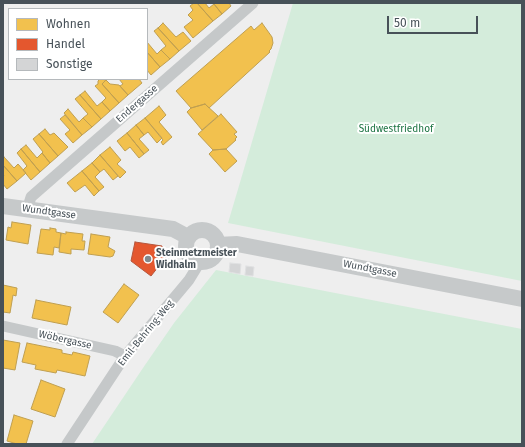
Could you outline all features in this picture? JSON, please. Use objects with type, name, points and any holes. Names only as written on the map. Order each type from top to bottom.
[{"type":"street","name":"Endergasse","points":[[27,210],[31,197],[253,3]]},
{"type":"street","name":"Wundtgasse","points":[[3,206],[173,229],[188,237]]},
{"type":"street","points":[[198,230],[208,231],[213,234],[218,245],[215,255],[206,262],[200,262],[190,257],[185,247],[188,237],[198,230]]},
{"type":"street","name":"Wundtgasse","points":[[218,245],[238,244],[522,299]]},
{"type":"street","name":"Emil-Behring-Weg","points":[[67,444],[125,356],[189,280],[200,262]]},
{"type":"street","name":"Wöbergasse","points":[[3,326],[115,351],[125,356]]},
{"type":"green space","name":"Südwestfriedhof","points":[[293,3],[522,3],[522,281],[228,223]]},
{"type":"green space","points":[[216,270],[522,329],[522,444],[92,444],[174,323]]},
{"type":"building: Wohnen","points":[[197,3],[213,21],[193,38],[184,27],[193,20],[188,15],[193,10],[190,6]]},
{"type":"building: Wohnen","points":[[197,3],[205,3],[209,8],[214,4],[222,14],[213,21]]},
{"type":"building: Wohnen","points":[[229,3],[231,6],[222,14],[214,4]]},
{"type":"building: Wohnen","points":[[163,23],[176,37],[183,32],[191,41],[179,51],[158,28]]},
{"type":"building: Wohnen","points":[[262,23],[272,37],[273,43],[269,51],[270,52],[209,108],[205,104],[191,108],[176,91],[251,26],[254,30]]},
{"type":"building: Wohnen","points":[[158,28],[179,51],[170,59],[161,50],[166,46],[154,31]]},
{"type":"building: Wohnen","points":[[148,43],[157,54],[161,50],[170,59],[160,67],[148,53]]},
{"type":"building: Wohnen","points":[[148,53],[160,67],[151,75],[148,71]]},
{"type":"building: Wohnen","points":[[106,80],[102,84],[119,103],[110,111],[102,102],[106,98],[95,86],[98,84],[98,81]]},
{"type":"building: Wohnen","points":[[106,80],[110,84],[119,85],[128,95],[119,103],[102,84]]},
{"type":"building: Wohnen","points":[[120,80],[140,80],[142,83],[128,95],[120,86],[123,84]]},
{"type":"building: Wohnen","points":[[85,91],[97,106],[102,102],[110,111],[101,119],[80,95]]},
{"type":"building: Wohnen","points":[[80,95],[101,119],[92,127],[83,118],[88,114],[75,99]]},
{"type":"building: Wohnen","points":[[205,104],[218,116],[202,130],[187,112],[191,108]]},
{"type":"building: Wohnen","points":[[159,106],[166,115],[159,122],[172,137],[163,145],[161,142],[163,140],[145,118]]},
{"type":"building: Wohnen","points":[[68,109],[79,122],[83,118],[92,127],[82,135],[64,113]]},
{"type":"building: Wohnen","points":[[221,114],[237,132],[234,134],[237,137],[235,139],[236,140],[226,149],[213,150],[198,134]]},
{"type":"building: Wohnen","points":[[65,115],[82,135],[73,143],[65,134],[70,130],[60,119]]},
{"type":"building: Wohnen","points":[[145,118],[162,138],[157,143],[148,132],[144,135],[136,125]]},
{"type":"building: Wohnen","points":[[136,125],[144,135],[139,139],[149,150],[144,154],[127,133]]},
{"type":"building: Wohnen","points":[[45,129],[50,135],[54,133],[68,147],[58,156],[39,134]]},
{"type":"building: Wohnen","points":[[127,133],[144,154],[139,158],[130,147],[125,151],[117,141]]},
{"type":"building: Wohnen","points":[[39,134],[58,156],[50,163],[33,139]]},
{"type":"building: Wohnen","points":[[26,145],[37,158],[42,153],[50,163],[40,172],[21,149]]},
{"type":"building: Wohnen","points":[[110,147],[121,160],[117,164],[126,172],[120,178],[100,155]]},
{"type":"building: Wohnen","points":[[21,149],[40,172],[31,180],[23,170],[27,166],[17,153]]},
{"type":"building: Wohnen","points":[[226,149],[237,161],[225,172],[209,154],[213,150]]},
{"type":"building: Wohnen","points":[[100,155],[118,176],[113,180],[104,169],[100,172],[92,163]]},
{"type":"building: Wohnen","points":[[4,157],[14,168],[18,164],[26,173],[17,181],[3,165]]},
{"type":"building: Wohnen","points":[[92,163],[100,172],[95,177],[104,187],[99,191],[82,171]]},
{"type":"building: Wohnen","points":[[3,165],[17,181],[7,189],[3,184]]},
{"type":"building: Wohnen","points":[[82,171],[99,191],[94,196],[85,185],[75,192],[67,183]]},
{"type":"building: Wohnen","points":[[12,222],[31,225],[28,244],[6,240],[8,227],[11,228]]},
{"type":"building: Wohnen","points":[[50,228],[56,229],[56,232],[61,233],[59,248],[54,247],[53,255],[37,253],[41,229],[50,230]]},
{"type":"building: Wohnen","points":[[66,232],[83,234],[82,241],[85,241],[84,250],[71,249],[71,254],[59,252],[61,233],[66,234]]},
{"type":"building: Wohnen","points":[[91,234],[110,237],[108,247],[115,251],[113,256],[110,257],[88,254]]},
{"type":"building: Wohnen","points":[[124,284],[139,295],[118,323],[103,312]]},
{"type":"building: Wohnen","points":[[3,285],[17,288],[16,296],[13,295],[10,313],[3,312]]},
{"type":"building: Wohnen","points":[[36,300],[71,307],[67,325],[32,318]]},
{"type":"building: Wohnen","points":[[3,340],[20,343],[15,370],[3,368]]},
{"type":"building: Wohnen","points":[[27,343],[62,350],[62,353],[72,355],[73,352],[90,356],[85,376],[57,370],[56,373],[35,369],[36,365],[22,362]]},
{"type":"building: Wohnen","points":[[41,380],[65,389],[55,417],[31,409]]},
{"type":"building: Wohnen","points":[[14,415],[33,421],[26,444],[17,444],[7,441]]},
{"type":"building: Handel","name":"Steinmetzmeister Widhalm","points":[[135,242],[162,246],[166,257],[151,276],[131,261]]},
{"type":"building: Sonstige","points":[[230,263],[241,264],[240,274],[229,272]]},
{"type":"building: Sonstige","points":[[246,266],[254,267],[253,276],[245,275]]},
{"type":"place","name":"Steinmetzmeister Widhalm","points":[[148,259]]}]
